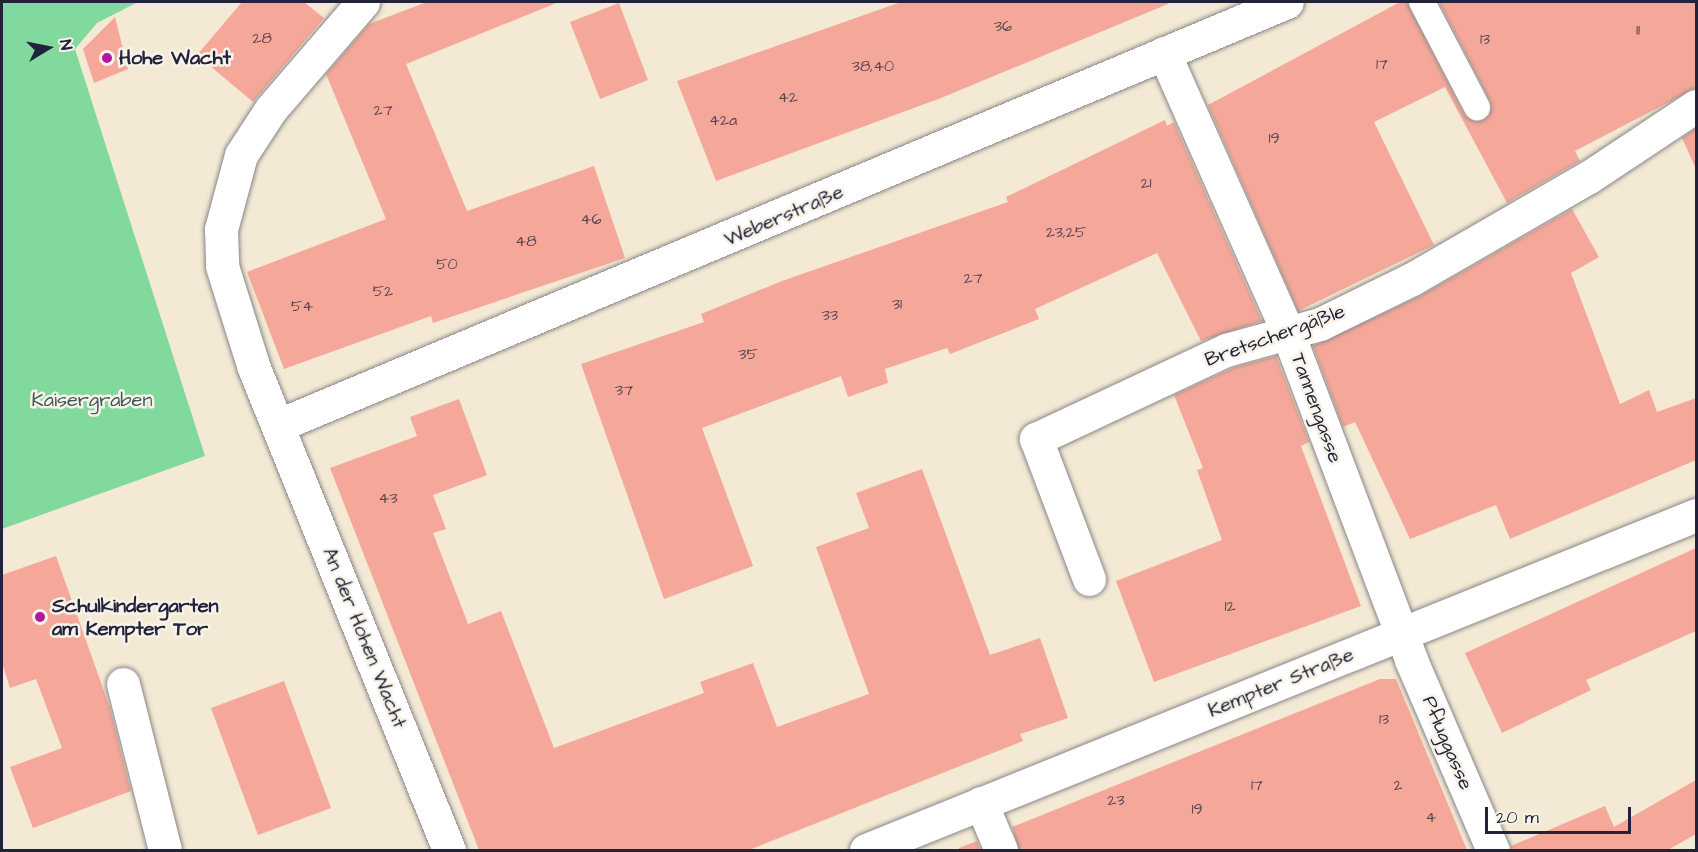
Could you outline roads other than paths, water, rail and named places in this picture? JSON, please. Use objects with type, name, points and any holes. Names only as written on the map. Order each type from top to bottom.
[{"type":"street","name":"An der Hohen Wacht","points":[[363,2],[271,109],[241,155],[228,188],[222,266],[279,425],[449,850]]},
{"type":"street","name":"Weberstraße","points":[[279,425],[1287,2]]},
{"type":"street","name":"Tannengasse","points":[[1164,53],[1287,331],[1401,635]]},
{"type":"street","name":"Bretschergäßle","points":[[1089,579],[1036,439],[1226,350],[1287,331],[1320,324],[1412,279],[1589,177],[1696,106]]},
{"type":"street","name":"Kempter Straße","points":[[866,850],[1696,515]]},
{"type":"street","name":"Pfluggasse","points":[[1401,635],[1493,850]]},
{"type":"street","points":[[123,684],[165,850]]},
{"type":"street","points":[[981,803],[1001,850]]},
{"type":"lane","points":[[1422,2],[1477,107]]},
{"type":"place","name":"Hohe Wacht","points":[[107,58]]},
{"type":"place","name":"Schulkindergarten am Kempter Tor","points":[[40,617]]},
{"type":"park label","name":"Kaisergraben","points":[[92,400]]}]
